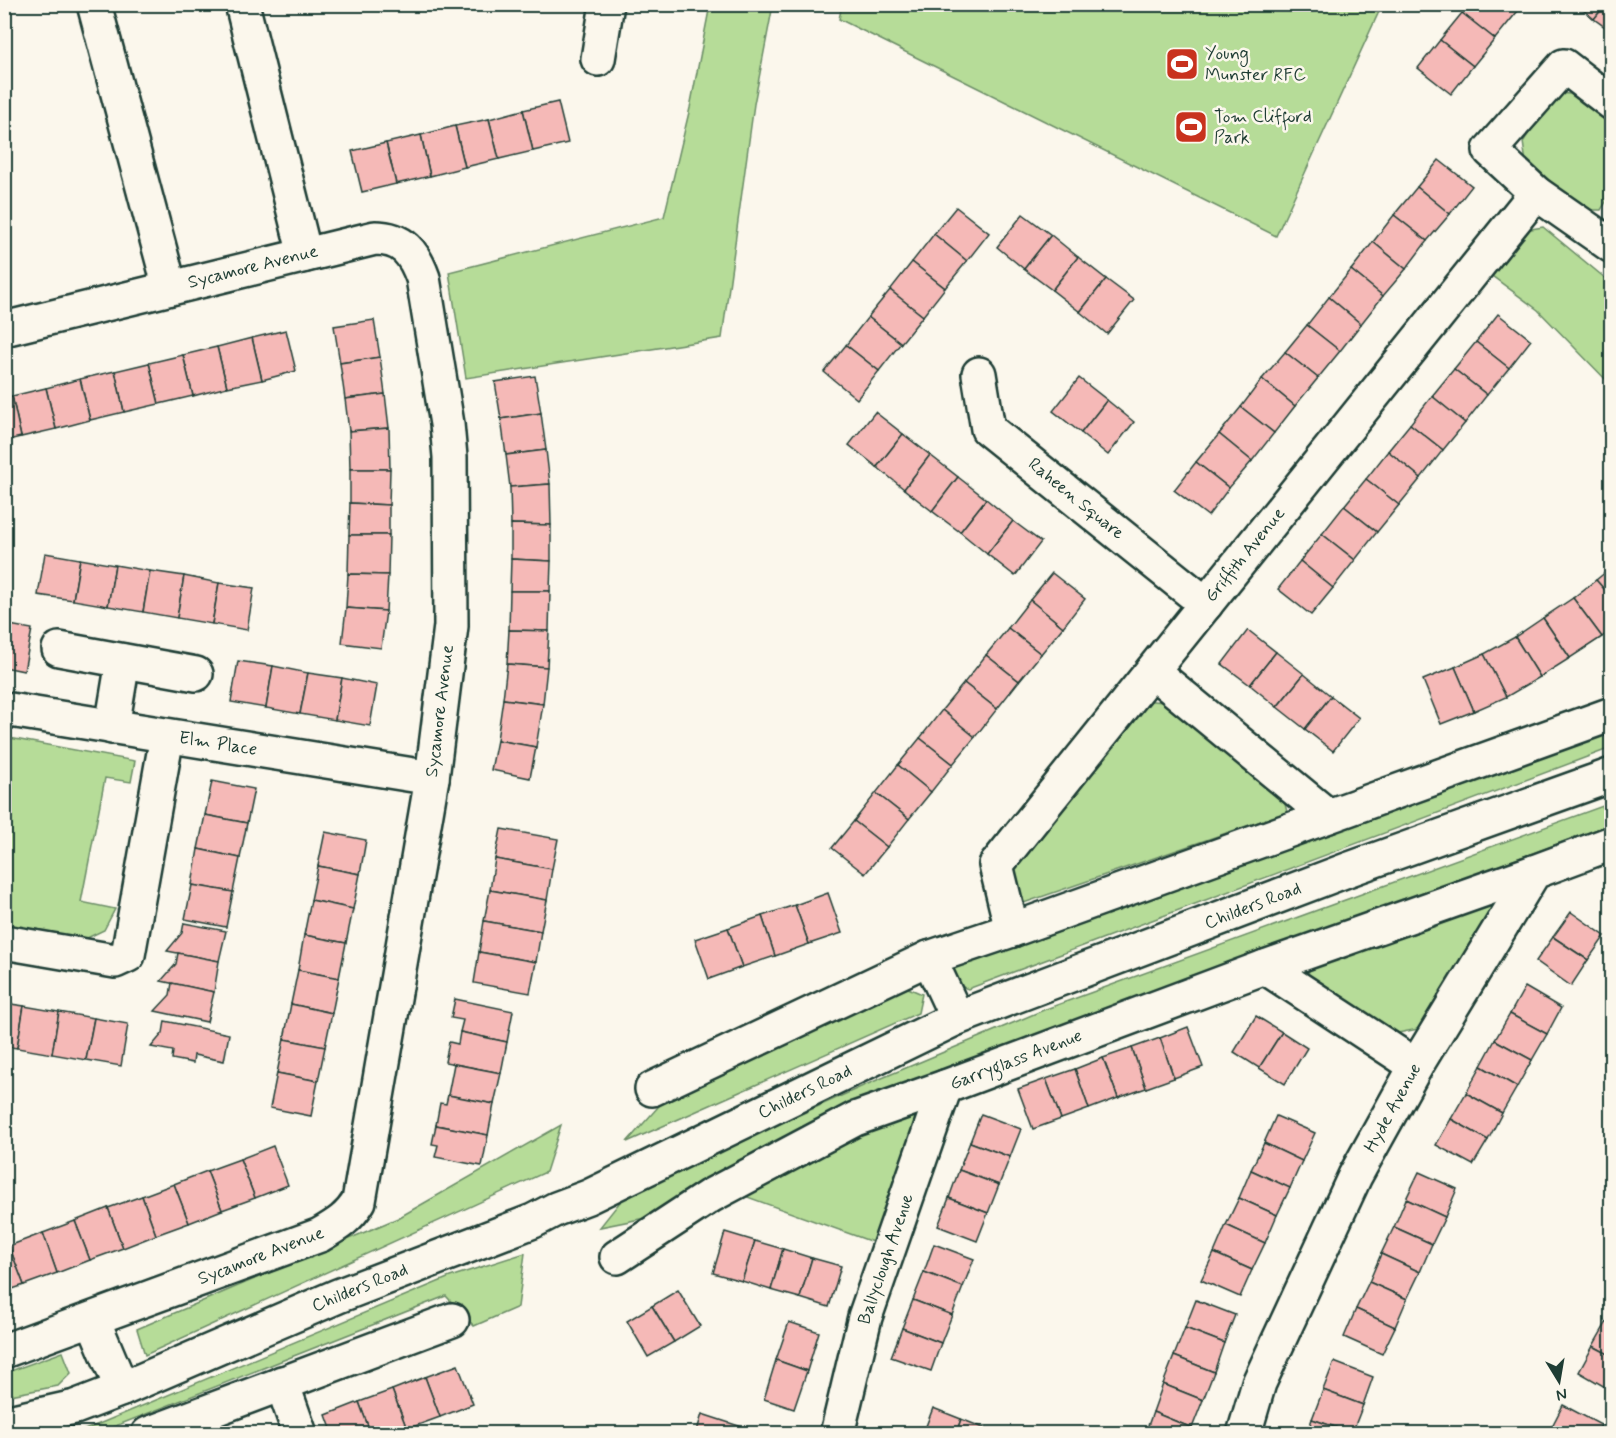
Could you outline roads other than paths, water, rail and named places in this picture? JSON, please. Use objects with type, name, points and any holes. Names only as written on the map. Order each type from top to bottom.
[{"type":"street","points":[[94,4],[170,288]]},
{"type":"street","points":[[242,4],[305,255]]},
{"type":"street","points":[[598,59],[607,4]]},
{"type":"street","points":[[1610,240],[1536,193],[1490,150],[1564,66],[1611,103]]},
{"type":"street","name":"Griffith Avenue","points":[[1012,930],[996,865],[1536,193]]},
{"type":"street","name":"Sycamore Avenue","points":[[4,329],[375,238],[389,238],[399,242],[418,263],[423,278],[447,424],[450,473],[451,626],[432,778],[359,1201],[353,1212],[342,1222],[320,1235],[4,1351]]},
{"type":"street","name":"Raheen Square","points":[[979,374],[988,429],[1206,604]]},
{"type":"street","points":[[59,649],[196,674]]},
{"type":"street","points":[[112,727],[123,661]]},
{"type":"street","points":[[1152,671],[1328,816]]},
{"type":"street","name":"Elm Place","points":[[4,709],[432,778]]},
{"type":"street","points":[[652,1089],[929,958],[1328,816],[1604,712]]},
{"type":"street","points":[[4,942],[115,961],[128,955],[167,736]]},
{"type":"street","name":"Childers Road","points":[[4,1423],[75,1407],[338,1296],[533,1221],[588,1197],[957,1018],[1347,870],[1611,775]]},
{"type":"street","points":[[1534,872],[1611,843]]},
{"type":"street","name":"Garryglass Avenue","points":[[617,1257],[710,1196],[855,1119],[1264,967],[1534,872]]},
{"type":"street","name":"Hyde Avenue","points":[[1244,1434],[1259,1383],[1355,1176],[1416,1066],[1534,872]]},
{"type":"street","points":[[929,958],[957,1018]]},
{"type":"street","points":[[1264,967],[1416,1066]]},
{"type":"street","name":"Ballyclough Avenue","points":[[837,1434],[865,1317],[945,1087]]},
{"type":"street","points":[[93,1320],[122,1389]]},
{"type":"street","points":[[148,1434],[452,1320]]},
{"type":"street","points":[[282,1383],[300,1434]]},
{"type":"place","name":"Young Munster RFC","points":[[1182,64]]},
{"type":"place","name":"Tom Clifford Park","points":[[1191,127]]}]
